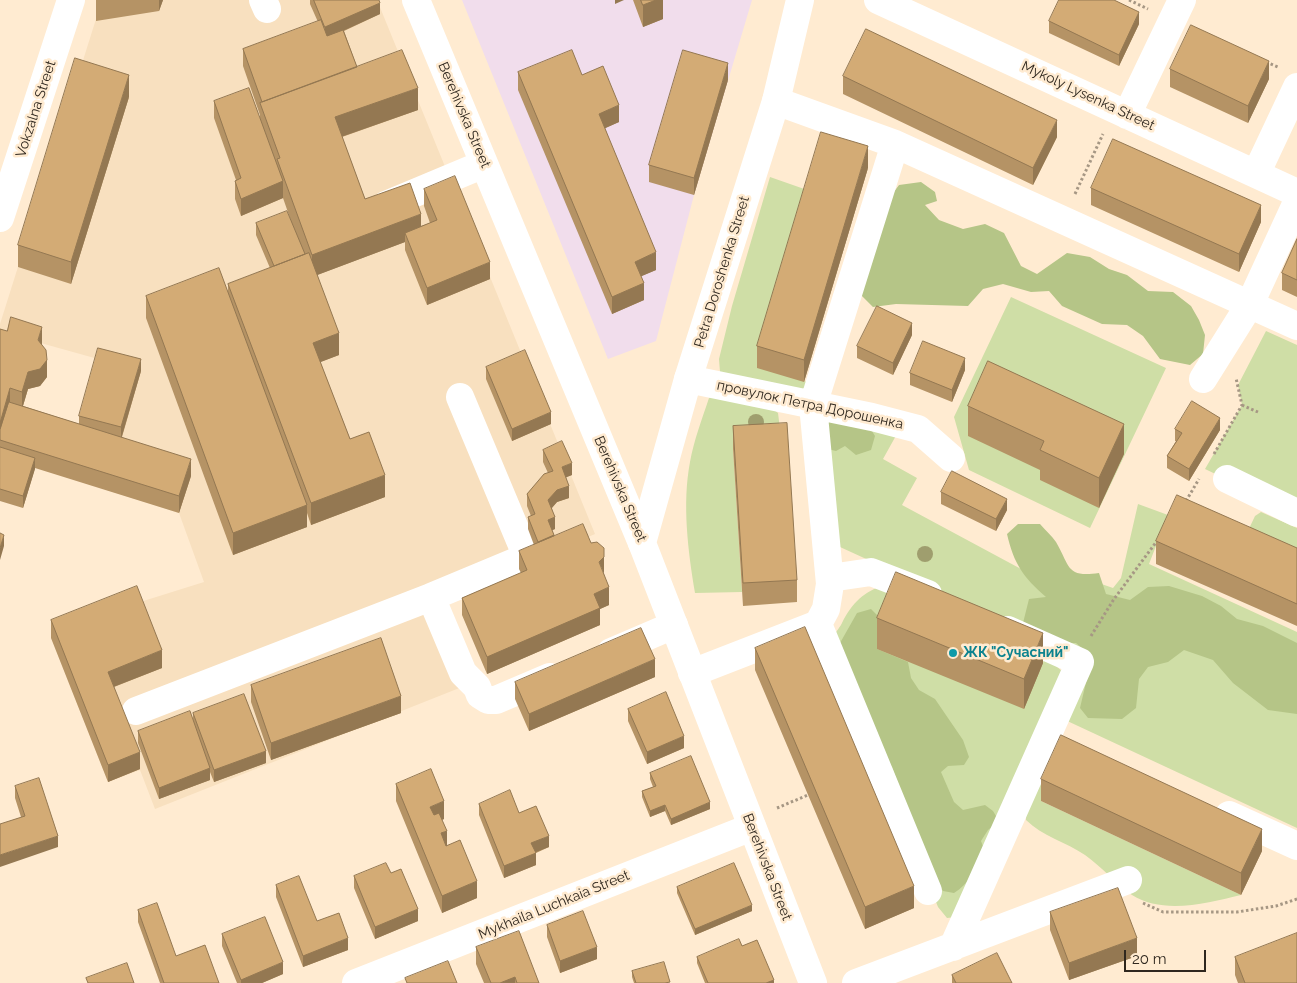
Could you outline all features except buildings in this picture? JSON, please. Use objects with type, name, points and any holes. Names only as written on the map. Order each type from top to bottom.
[{"type":"street","name":"Vokzalna Street","points":[[0,218],[71,0]]},
{"type":"street","name":"Berehivska Street","points":[[416,0],[642,543],[813,983]]},
{"type":"street","name":"Petra Doroshenka Street","points":[[642,543],[688,380],[776,101],[800,0]]},
{"type":"street","name":"Mykoly Lysenka Street","points":[[878,0],[1297,193]]},
{"type":"street","points":[[1121,112],[1178,10]]},
{"type":"street","points":[[1256,174],[1288,77]]},
{"type":"street","points":[[776,101],[896,144],[1297,326]]},
{"type":"street","points":[[692,673],[818,624],[826,609],[830,578],[813,404],[896,144]]},
{"type":"street","points":[[386,205],[484,164]]},
{"type":"street","points":[[1203,379],[1250,304],[1297,202]]},
{"type":"street","name":"провулок Петра Дорошенка","points":[[688,380],[813,404],[918,429],[951,458]]},
{"type":"street","points":[[136,711],[431,597],[528,557],[460,397]]},
{"type":"street","points":[[1213,472],[1297,513]]},
{"type":"street","points":[[830,578],[871,572],[949,603]]},
{"type":"street","points":[[431,597],[464,673],[477,687],[480,695],[488,700],[496,700],[674,625]]},
{"type":"street","points":[[953,947],[1059,737],[1080,662],[984,619]]},
{"type":"street","points":[[818,624],[928,891]]},
{"type":"street","points":[[1209,805],[1297,846]]},
{"type":"street","name":"Mykhaila Luchkaia Street","points":[[356,983],[752,826]]},
{"type":"street","points":[[856,983],[1128,880]]},
{"type":"path","points":[[1129,0],[1178,10]]},
{"type":"path","points":[[1262,60],[1288,77]]},
{"type":"path","points":[[1071,201],[1121,112]]},
{"type":"path","points":[[1184,504],[1213,472],[1242,405],[1228,340]]},
{"type":"path","points":[[1242,405],[1258,412]]},
{"type":"path","points":[[1080,662],[1093,631],[1161,536]]},
{"type":"path","points":[[777,808],[808,795]]},
{"type":"shaded area","points":[[102,0],[377,0],[595,534],[446,600],[477,681],[155,809],[140,770],[108,782],[51,638],[137,603],[204,582],[179,513],[0,456],[0,443],[9,419],[76,439],[98,359],[12,335],[0,346],[0,324]]},
{"type":"shaded area","points":[[462,0],[752,0],[694,195],[656,341],[608,359]]},
{"type":"green space","points":[[770,177],[810,191],[757,367],[824,387],[819,402],[720,372],[719,359],[732,306]]},
{"type":"green space","points":[[921,182],[935,192],[937,201],[925,205],[939,220],[963,229],[985,224],[1004,233],[1021,266],[1037,274],[1067,253],[1090,257],[1109,269],[1127,275],[1148,291],[1173,292],[1191,306],[1199,320],[1205,335],[1203,354],[1190,365],[1160,359],[1143,336],[1127,325],[1102,324],[1062,306],[1049,291],[1031,292],[1003,284],[983,289],[968,306],[896,304],[873,307],[859,293],[885,204],[899,185]]},
{"type":"green space","points":[[1011,297],[1166,368],[1090,528],[969,470],[954,417]]},
{"type":"green space","points":[[1266,331],[1297,345],[1297,513],[1205,469],[1242,405],[1238,385]]},
{"type":"green space","points":[[714,395],[773,409],[778,413],[782,445],[733,449],[742,592],[695,593],[692,577],[688,544],[686,494],[698,430],[709,398]]},
{"type":"green space","points":[[837,417],[867,423],[875,436],[871,450],[856,455],[845,446],[836,451],[823,448],[822,422]]},
{"type":"green space","points":[[867,423],[898,432],[883,459],[917,478],[902,505],[1075,598],[1090,580],[1113,588],[1121,578],[1138,504],[1168,515],[1149,564],[1297,632],[1297,828],[1063,719],[1087,660],[840,547],[823,442]]},
{"type":"green space","points":[[1261,512],[1297,528],[1297,559],[1246,535],[1255,516]]},
{"type":"green space","points":[[1018,524],[1040,524],[1056,542],[1070,568],[1080,574],[1099,573],[1106,594],[1130,600],[1148,587],[1169,586],[1202,596],[1221,606],[1237,619],[1263,626],[1297,643],[1297,714],[1268,710],[1233,683],[1213,660],[1184,650],[1168,662],[1148,667],[1139,679],[1136,708],[1122,719],[1088,718],[1080,708],[1092,657],[1076,643],[1064,643],[1049,633],[1029,634],[1023,623],[1029,599],[1046,597],[1025,576],[1016,562],[1007,534]]},
{"type":"green space","points":[[885,585],[1043,663],[1045,656],[1064,673],[956,917],[947,918],[938,907],[832,640],[854,604],[865,594]]},
{"type":"green space","points":[[871,609],[877,615],[877,649],[908,662],[911,678],[919,690],[935,699],[963,740],[969,757],[964,765],[948,766],[941,772],[954,802],[963,810],[985,805],[993,811],[999,821],[988,830],[981,841],[985,852],[976,869],[964,885],[954,893],[943,891],[931,875],[892,767],[879,758],[840,643],[857,613]]},
{"type":"green space","points":[[1047,751],[1041,801],[1241,895],[1186,906],[1157,905],[1144,901],[1132,895],[1085,855],[1032,826],[1026,820],[1026,805]]},
{"type":"place","name":"ЖК \"Сучасний\"","points":[[953,653]]}]
